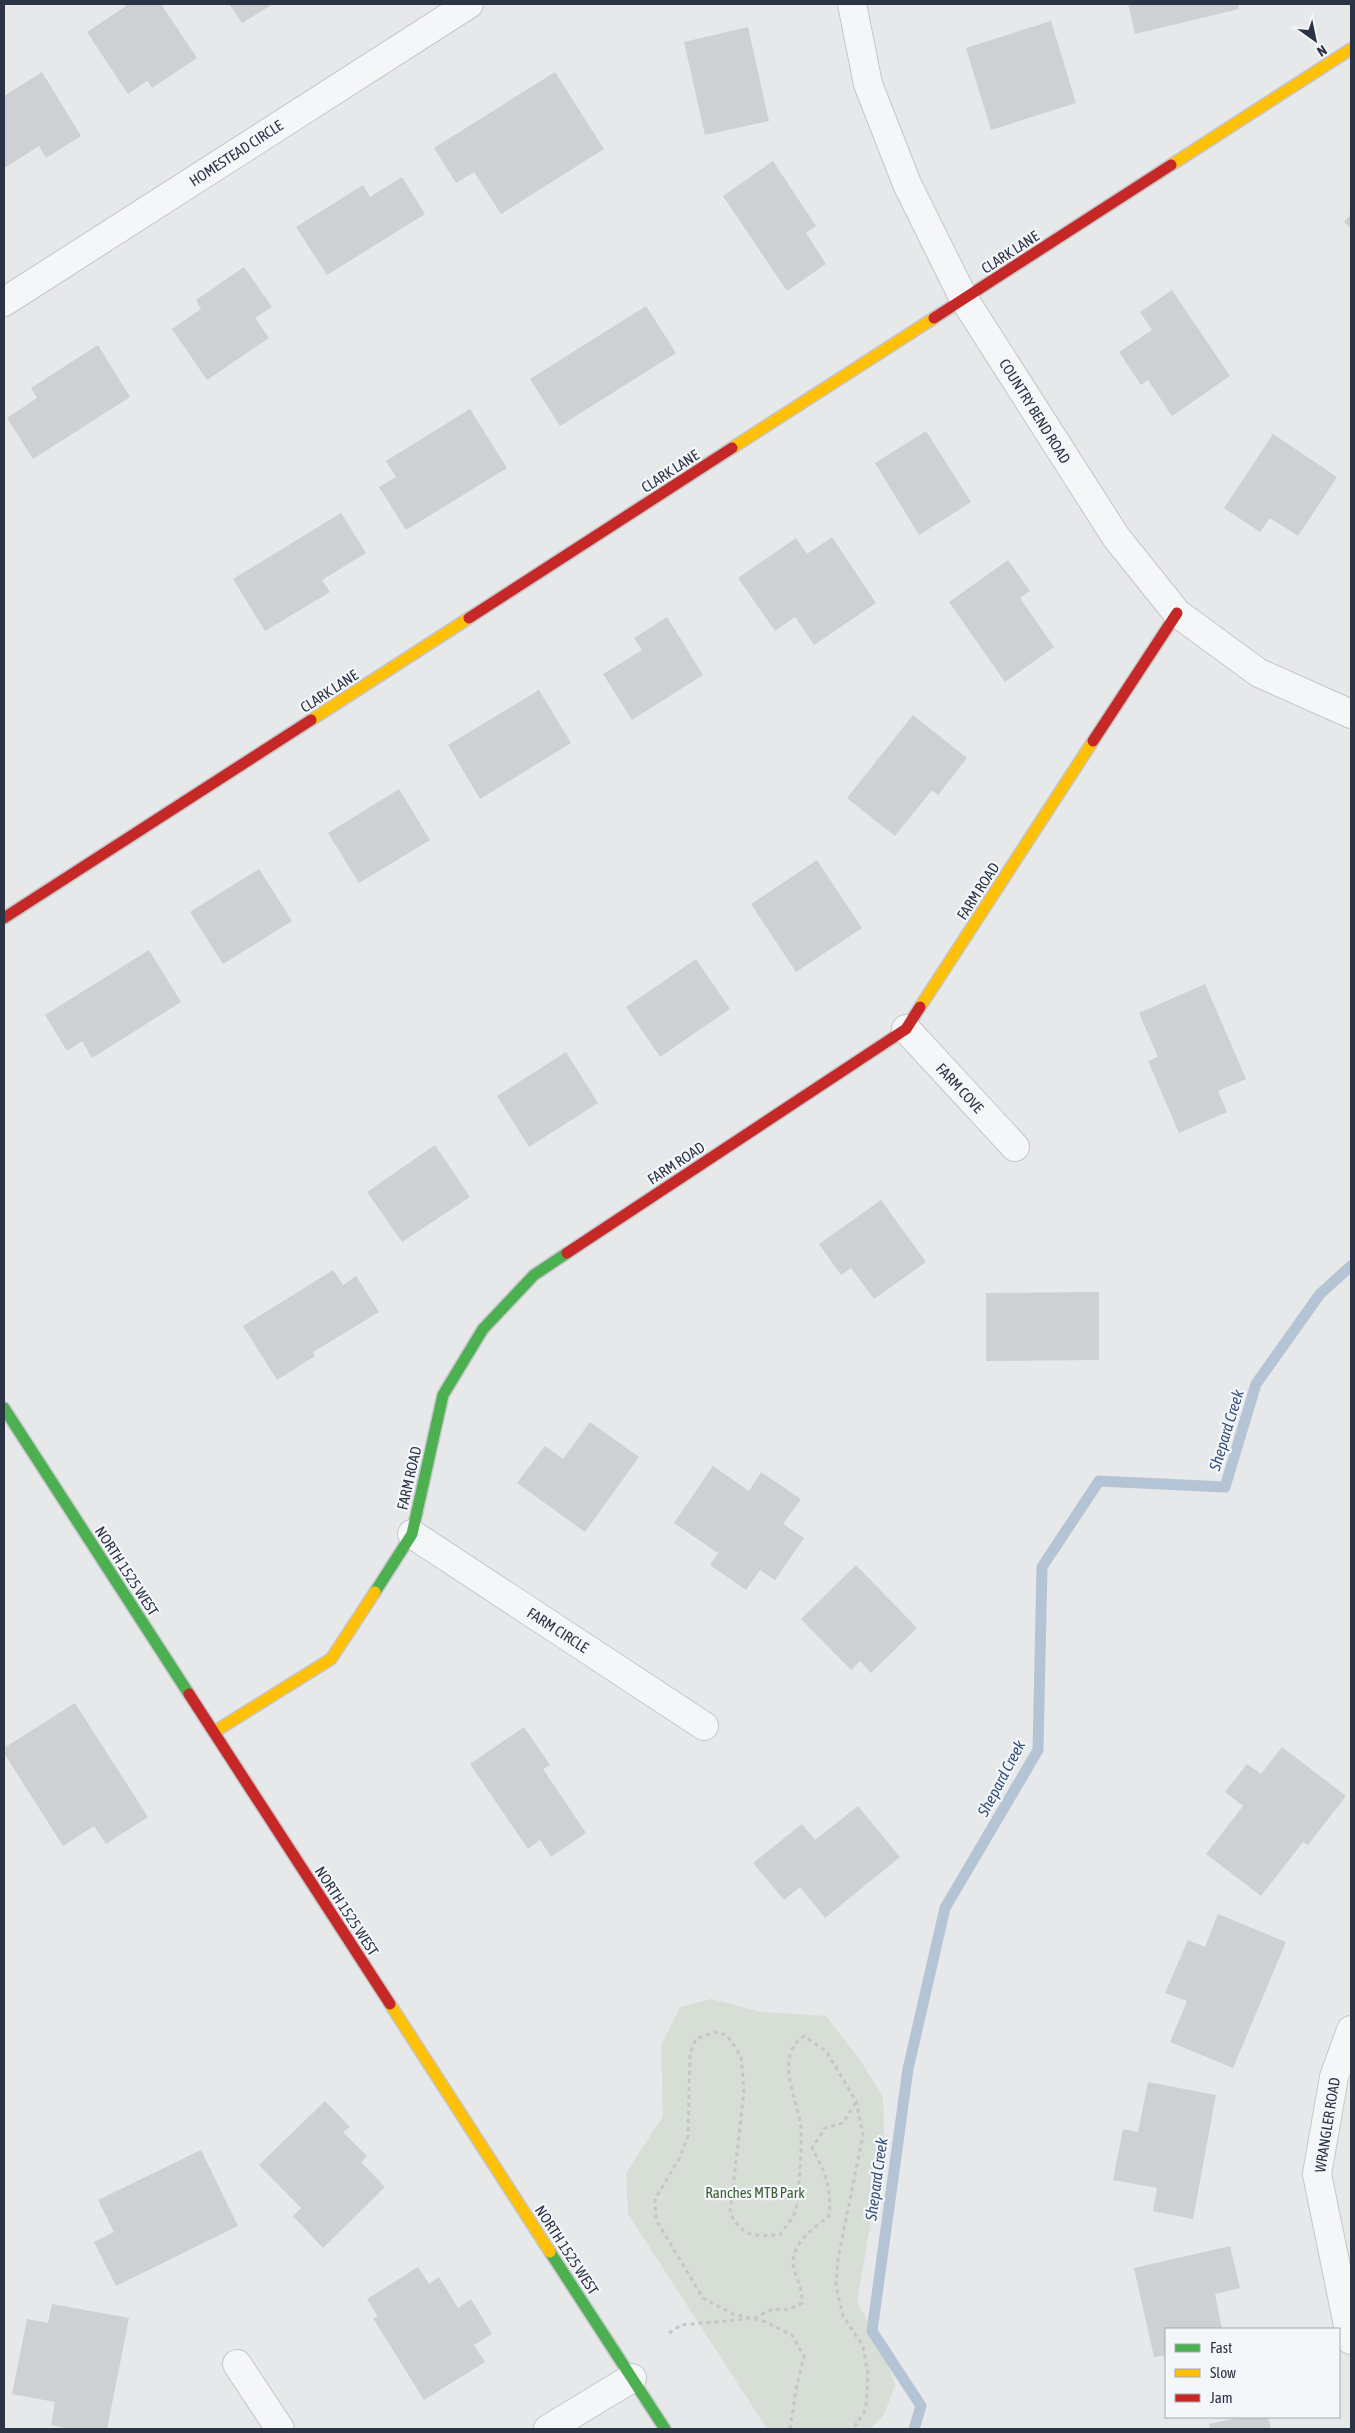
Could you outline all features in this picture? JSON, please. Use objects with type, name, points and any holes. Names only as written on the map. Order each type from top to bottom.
[{"type":"street","name":"HOMESTEAD CIRCLE","points":[[4,302],[468,4]]},
{"type":"street","name":"COUNTRY BEND ROAD","points":[[852,4],[868,84],[906,184],[964,299],[1116,537],[1177,613],[1259,673],[1351,714]]},
{"type":"street","name":"CLARK LANE","points":[[4,918],[1351,48]]},
{"type":"street","name":"FARM ROAD","points":[[214,1732],[331,1659],[412,1534],[443,1394],[483,1329],[534,1275],[906,1029],[1177,613]]},
{"type":"street","name":"FARM COVE","points":[[906,1029],[1015,1147]]},
{"type":"street","name":"NORTH 1525 WEST","points":[[4,1408],[665,2429]]},
{"type":"street","name":"FARM CIRCLE","points":[[412,1534],[704,1726]]},
{"type":"street","name":"WRANGLER ROAD","points":[[1351,2030],[1334,2078],[1317,2174],[1351,2340]]},
{"type":"street","points":[[237,2364],[280,2429]]},
{"type":"street","points":[[548,2429],[632,2378]]},
{"type":"path","points":[[790,2429],[796,2389],[804,2356],[792,2335],[753,2319],[734,2314],[703,2298],[656,2220],[655,2199],[680,2157],[688,2136],[690,2054],[696,2039],[714,2032],[727,2035],[741,2056],[744,2092],[730,2213],[739,2228],[756,2236],[780,2235],[796,2210],[801,2129],[789,2075],[789,2054],[796,2041],[804,2036],[826,2051],[856,2101],[863,2135],[838,2259],[836,2286],[843,2316],[863,2346],[868,2374],[866,2409],[853,2429]]},
{"type":"path","points":[[669,2333],[681,2325],[753,2319],[773,2309],[788,2310],[802,2303],[802,2285],[794,2268],[794,2254],[806,2234],[829,2216],[832,2196],[823,2169],[812,2148],[825,2128],[842,2123],[856,2101]]},
{"type":"green space","name":"Ranches MTB Park","points":[[711,1999],[762,2012],[826,2016],[860,2060],[883,2096],[884,2146],[857,2302],[882,2347],[895,2385],[884,2415],[870,2429],[767,2429],[628,2214],[626,2173],[663,2116],[661,2045],[680,2007]]},
{"type":"building","points":[[129,4],[161,4],[197,58],[152,88],[147,81],[128,94],[87,32]]},
{"type":"building","points":[[229,4],[273,4],[242,23]]},
{"type":"building","points":[[1128,4],[1238,4],[1239,9],[1135,34]]},
{"type":"building","points":[[1051,21],[1076,103],[991,130],[966,48]]},
{"type":"building","points":[[748,27],[769,121],[705,135],[684,42]]},
{"type":"building","points":[[42,72],[81,136],[46,158],[39,146],[6,167],[4,164],[4,96]]},
{"type":"building","points":[[555,72],[604,149],[501,214],[474,172],[456,183],[434,148]]},
{"type":"building","points":[[773,161],[816,226],[806,233],[826,264],[787,291],[723,196]]},
{"type":"building","points":[[402,177],[425,214],[327,275],[296,227],[363,185],[370,197]]},
{"type":"building","points":[[1351,214],[1351,228],[1344,222]]},
{"type":"building","points":[[244,267],[272,307],[255,318],[269,338],[207,380],[172,329],[201,309],[196,300]]},
{"type":"building","points":[[1172,290],[1230,376],[1172,416],[1148,380],[1141,385],[1119,352],[1152,330],[1140,312]]},
{"type":"building","points":[[646,306],[676,353],[560,426],[530,379]]},
{"type":"building","points":[[98,345],[130,397],[33,459],[7,418],[37,398],[31,388]]},
{"type":"building","points":[[470,409],[507,468],[406,530],[379,487],[396,477],[386,461]]},
{"type":"building","points":[[926,431],[971,502],[919,535],[875,463]]},
{"type":"building","points":[[1273,434],[1337,477],[1298,536],[1270,518],[1260,532],[1224,508]]},
{"type":"building","points":[[341,513],[366,553],[322,580],[330,592],[265,631],[233,579]]},
{"type":"building","points":[[832,537],[876,603],[814,645],[795,617],[775,631],[738,578],[796,538],[807,554]]},
{"type":"building","points":[[1008,560],[1030,591],[1020,598],[1054,647],[1005,682],[949,602]]},
{"type":"building","points":[[667,617],[703,675],[632,720],[603,674],[642,650],[634,638]]},
{"type":"building","points":[[539,690],[571,743],[480,799],[448,745]]},
{"type":"building","points":[[913,715],[967,758],[938,795],[932,790],[895,836],[847,798]]},
{"type":"building","points":[[399,789],[430,840],[359,883],[328,833]]},
{"type":"building","points":[[817,860],[862,928],[796,972],[751,904]]},
{"type":"building","points":[[259,869],[292,921],[223,964],[190,912]]},
{"type":"building","points":[[149,950],[181,1002],[92,1058],[82,1041],[67,1051],[45,1015]]},
{"type":"building","points":[[696,959],[730,1009],[660,1057],[626,1007]]},
{"type":"building","points":[[1205,984],[1246,1079],[1218,1091],[1227,1112],[1179,1133],[1148,1061],[1158,1057],[1139,1013]]},
{"type":"building","points":[[566,1052],[598,1103],[529,1147],[497,1096]]},
{"type":"building","points":[[435,1145],[470,1197],[402,1242],[367,1192]]},
{"type":"building","points":[[881,1200],[926,1262],[874,1299],[851,1268],[841,1275],[819,1244]]},
{"type":"building","points":[[333,1270],[343,1285],[356,1276],[379,1312],[313,1352],[315,1356],[277,1380],[243,1326]]},
{"type":"building","points":[[1099,1292],[1099,1360],[986,1361],[986,1293]]},
{"type":"building","points":[[590,1422],[639,1457],[585,1532],[517,1483],[545,1446],[563,1459]]},
{"type":"building","points":[[713,1466],[749,1491],[761,1472],[801,1499],[783,1524],[804,1538],[775,1580],[760,1570],[746,1590],[710,1565],[718,1553],[674,1523]]},
{"type":"building","points":[[856,1565],[917,1628],[871,1673],[860,1661],[851,1670],[801,1619]]},
{"type":"building","points":[[75,1703],[148,1817],[106,1844],[94,1826],[63,1846],[4,1753],[4,1748]]},
{"type":"building","points":[[524,1727],[550,1765],[543,1769],[586,1833],[551,1857],[540,1840],[528,1849],[470,1764]]},
{"type":"building","points":[[1282,1747],[1346,1796],[1308,1845],[1303,1842],[1261,1896],[1206,1854],[1243,1806],[1225,1792],[1247,1764],[1261,1774]]},
{"type":"building","points":[[858,1806],[900,1857],[825,1918],[800,1887],[784,1900],[753,1863],[802,1824],[815,1840]]},
{"type":"building","points":[[1218,1914],[1286,1942],[1233,2068],[1170,2042],[1187,2001],[1165,1993],[1188,1940],[1205,1947]]},
{"type":"building","points":[[1148,2082],[1216,2095],[1193,2219],[1153,2211],[1157,2188],[1113,2180],[1123,2129],[1138,2132]]},
{"type":"building","points":[[325,2101],[350,2127],[343,2132],[367,2156],[361,2162],[385,2187],[323,2248],[293,2216],[301,2208],[259,2165]]},
{"type":"building","points":[[201,2150],[238,2226],[116,2286],[94,2242],[114,2232],[98,2200]]},
{"type":"building","points":[[1230,2246],[1240,2288],[1215,2294],[1222,2328],[1165,2328],[1165,2355],[1154,2357],[1134,2268]]},
{"type":"building","points":[[418,2267],[429,2284],[439,2277],[458,2308],[471,2299],[492,2334],[474,2345],[485,2362],[424,2400],[373,2318],[378,2317],[367,2299]]},
{"type":"building","points":[[52,2304],[129,2318],[107,2429],[71,2429],[51,2425],[55,2402],[12,2394],[27,2319],[48,2323]]},
{"type":"building","points":[[1236,2418],[1268,2418],[1271,2429],[1210,2429],[1209,2424]]},
{"type":"waterway","name":"Shepard Creek","points":[[914,2429],[921,2406],[872,2331],[908,2069],[945,1908],[1038,1750],[1042,1567],[1099,1481],[1225,1487],[1256,1384],[1320,1294],[1351,1266]]},
{"type":"traffic: fast","points":[[375,1592],[412,1534],[443,1395],[483,1329],[534,1275],[567,1253]]},
{"type":"traffic: fast","points":[[4,1408],[189,1694]]},
{"type":"traffic: fast","points":[[550,2252],[665,2429]]},
{"type":"traffic: slow","points":[[1171,165],[1351,49]]},
{"type":"traffic: slow","points":[[732,448],[934,318]]},
{"type":"traffic: slow","points":[[311,720],[469,618]]},
{"type":"traffic: slow","points":[[920,1007],[1093,741]]},
{"type":"traffic: slow","points":[[214,1732],[331,1659],[375,1592]]},
{"type":"traffic: slow","points":[[390,2004],[550,2252]]},
{"type":"traffic: jam","points":[[934,318],[1171,165]]},
{"type":"traffic: jam","points":[[469,618],[732,448]]},
{"type":"traffic: jam","points":[[1093,741],[1177,613]]},
{"type":"traffic: jam","points":[[4,918],[311,720]]},
{"type":"traffic: jam","points":[[567,1253],[906,1029],[920,1007]]},
{"type":"traffic: jam","points":[[189,1694],[390,2004]]}]
